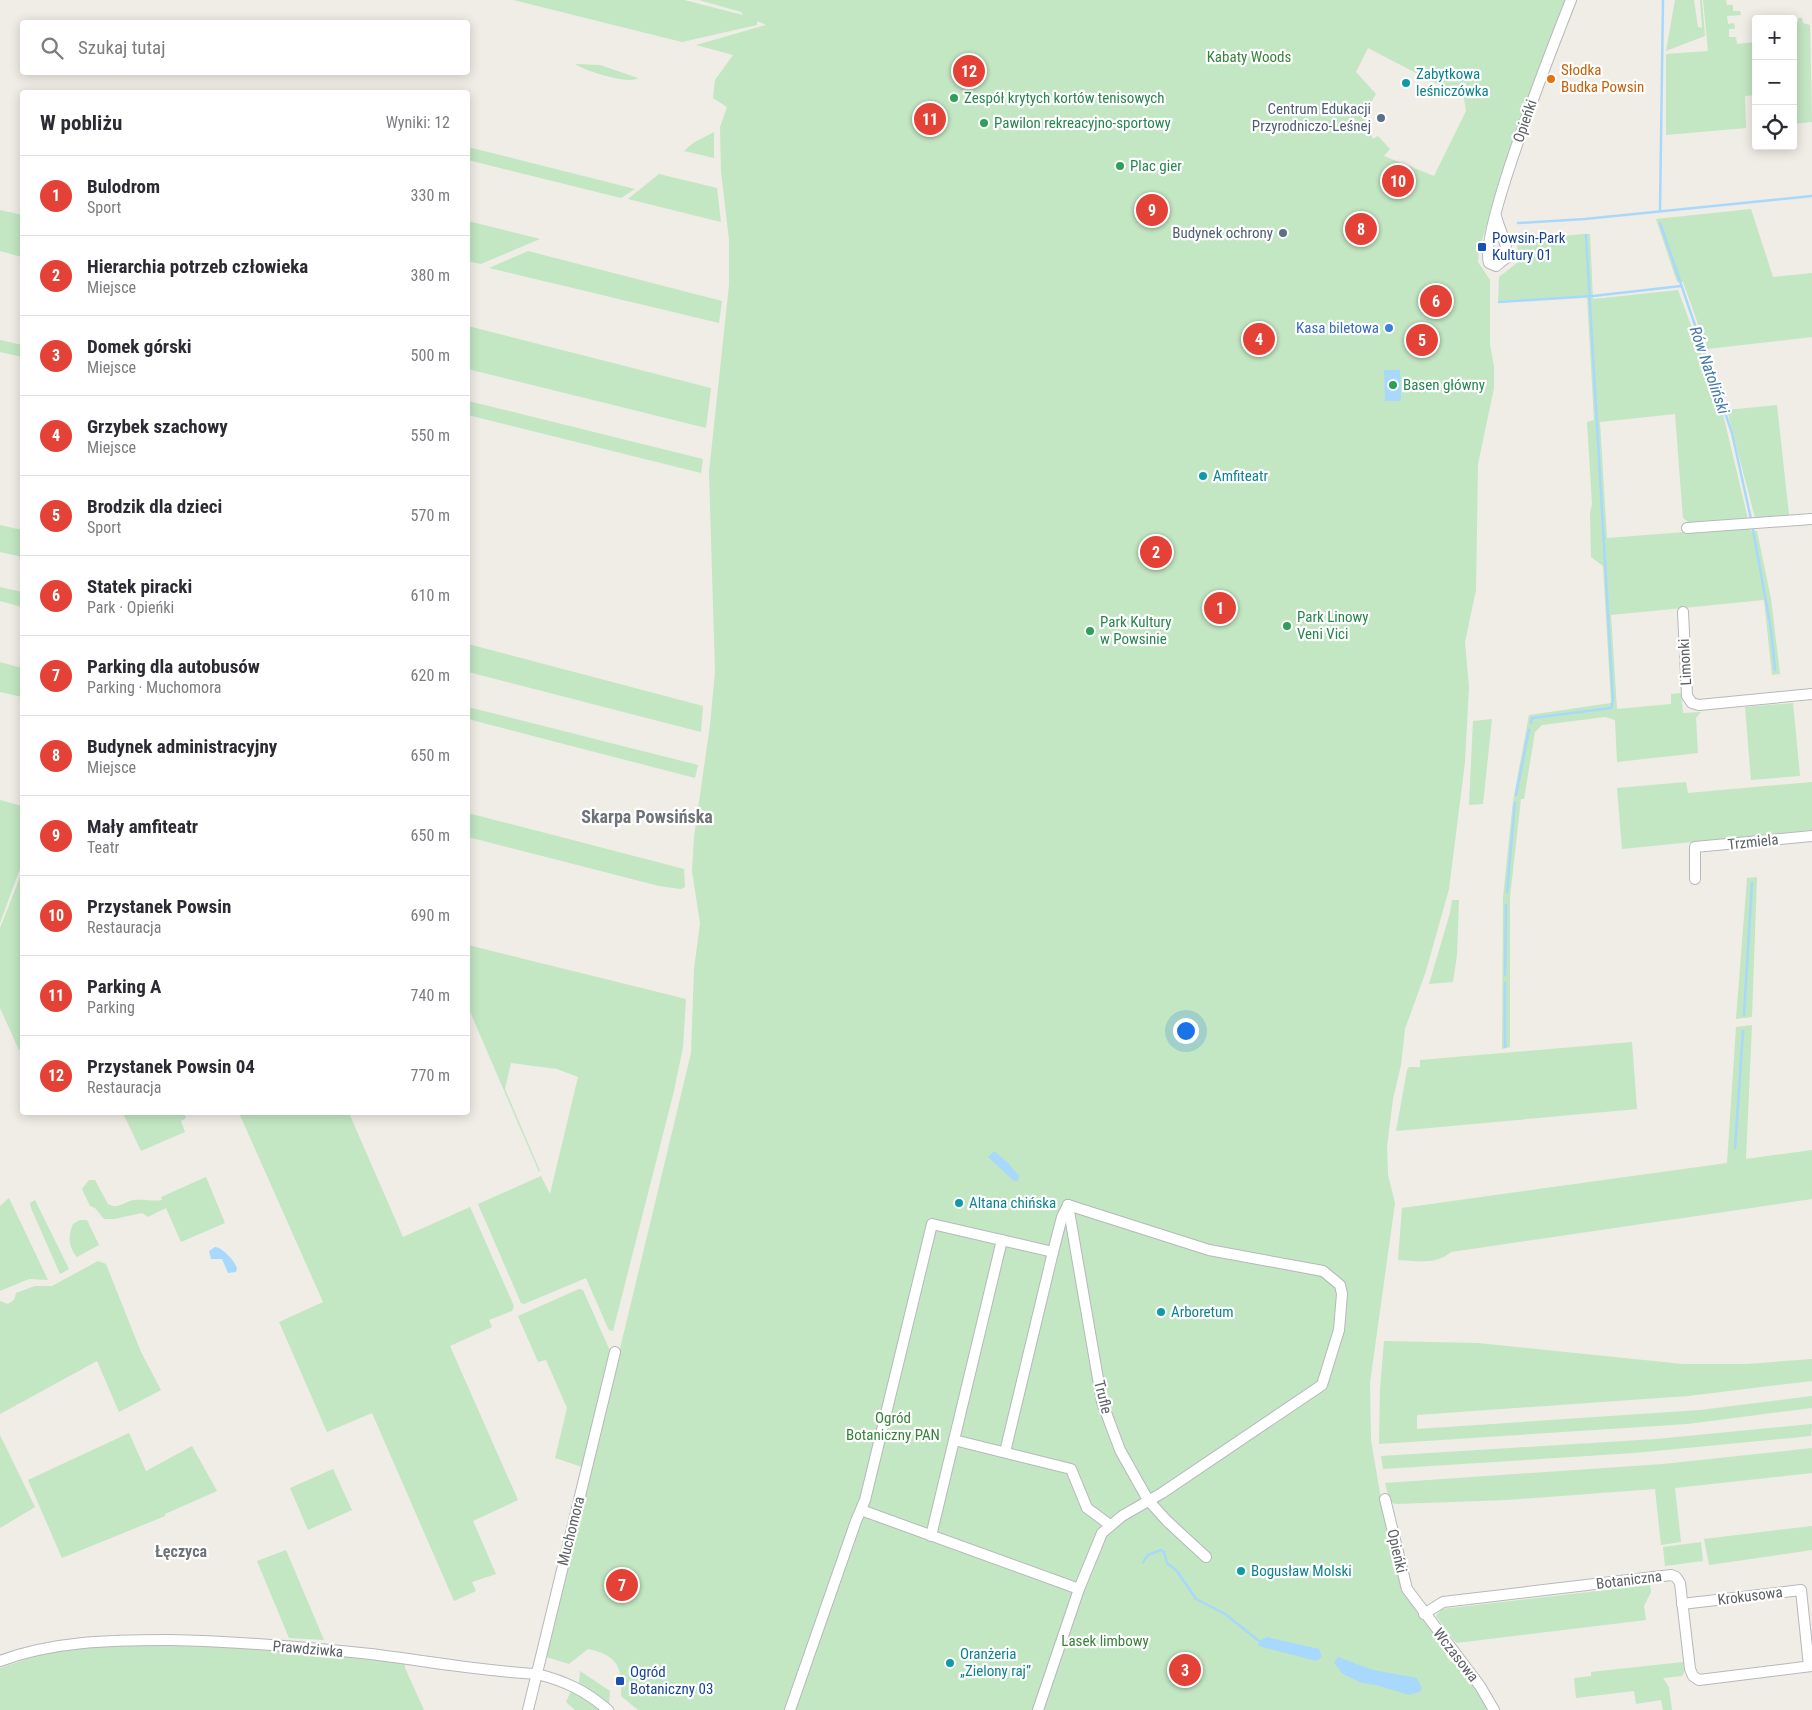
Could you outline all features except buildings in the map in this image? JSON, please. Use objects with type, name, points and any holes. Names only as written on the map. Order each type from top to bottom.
[{"type":"street","name":"Opieńki","points":[[1496,216],[1511,162],[1570,0]]},
{"type":"street","points":[[1687,528],[1812,519]]},
{"type":"street","name":"Limonki","points":[[1683,612],[1687,696],[1692,703],[1699,705],[1812,694]]},
{"type":"street","name":"Trzmiela","points":[[1695,879],[1695,848],[1812,836]]},
{"type":"street","points":[[1005,1452],[1053,1252],[1062,1217],[1068,1205],[1209,1250],[1323,1271],[1340,1285],[1342,1294],[1339,1330],[1322,1385],[1110,1525],[1098,1542],[1038,1710]]},
{"type":"street","name":"Trufle","points":[[1068,1205],[1102,1402],[1120,1450],[1148,1500],[1167,1521],[1206,1557]]},
{"type":"street","points":[[790,1710],[865,1500],[932,1224],[1053,1252]]},
{"type":"street","points":[[931,1536],[1002,1240]]},
{"type":"street","name":"Muchomora","points":[[528,1710],[615,1352]]},
{"type":"street","points":[[954,1440],[1071,1469],[1087,1508],[1110,1525]]},
{"type":"street","name":"Opieńki","points":[[1385,1499],[1404,1584],[1415,1601]]},
{"type":"street","points":[[861,1510],[1080,1589]]},
{"type":"street","name":"Botaniczna","points":[[1424,1614],[1443,1602],[1671,1575],[1676,1577],[1680,1583],[1690,1670],[1696,1679],[1811,1666]]},
{"type":"street","name":"Krokusowa","points":[[1682,1604],[1801,1590],[1811,1666]]},
{"type":"street","name":"Wczasowa","points":[[1415,1601],[1480,1686],[1494,1710]]},
{"type":"street","name":"Prawdziwka","points":[[0,1661],[24,1653],[93,1641],[126,1639],[208,1641],[370,1654],[537,1674],[575,1686],[593,1696],[608,1710]]},
{"type":"green space","name":"Park Kultury w Powsinie","points":[[513,0],[684,0],[743,15],[741,12],[699,0],[1565,0],[1501,178],[1479,250],[1478,262],[1490,280],[1490,345],[1494,366],[1494,388],[1478,464],[1476,590],[1465,642],[1469,687],[1465,762],[1449,889],[1426,971],[1405,1029],[1401,1065],[1393,1099],[1387,1146],[1388,1175],[1395,1203],[1370,1383],[1371,1440],[1381,1499],[1402,1590],[1444,1648],[1447,1657],[1471,1679],[1489,1710],[638,1710],[621,1696],[619,1670],[612,1659],[606,1655],[588,1649],[569,1664],[546,1657],[691,1053],[694,969],[700,923],[692,871],[694,837],[710,725],[715,672],[709,472],[729,285],[729,240],[721,171],[720,127],[727,107],[713,98],[715,80],[733,55],[696,45],[766,25],[757,21],[757,25],[682,42]],"holes":[[[1368,48],[1464,98],[1466,111],[1434,176],[1384,156],[1390,149],[1378,136],[1373,139],[1363,116],[1376,94],[1356,72]]]},
{"type":"green space","points":[[1675,0],[1694,0],[1698,27],[1702,28],[1700,0],[1702,0],[1705,36],[1666,51]]},
{"type":"green space","points":[[1703,0],[1726,0],[1727,5],[1733,5],[1733,11],[1740,11],[1741,15],[1727,16],[1728,24],[1734,23],[1735,29],[1729,29],[1729,37],[1736,37],[1737,44],[1752,42],[1752,95],[1745,96],[1746,128],[1666,135],[1666,54],[1708,51]]},
{"type":"green space","points":[[1798,18],[1802,18],[1803,23],[1810,25],[1812,122],[1797,124],[1797,22]]},
{"type":"green space","points":[[575,64],[600,65],[638,78],[626,80],[617,78],[597,73]]},
{"type":"green space","points":[[714,132],[714,158],[684,151],[693,143]]},
{"type":"green space","points":[[470,148],[635,189],[621,198],[470,160]]},
{"type":"green space","points":[[659,174],[717,188],[721,222],[628,199]]},
{"type":"green space","points":[[1751,209],[1773,277],[1812,273],[1812,337],[1707,349],[1683,282],[1677,282],[1656,219]]},
{"type":"green space","points":[[0,210],[20,215],[20,256],[0,251]]},
{"type":"green space","points":[[470,222],[540,239],[481,264],[470,261]]},
{"type":"green space","points":[[1590,234],[1593,299],[1678,290],[1722,410],[1748,519],[1691,524],[1683,518],[1675,414],[1600,422],[1607,538],[1750,527],[1751,531],[1757,531],[1771,599],[1780,674],[1772,675],[1764,600],[1611,615],[1617,709],[1671,704],[1671,694],[1681,693],[1683,713],[1701,712],[1696,718],[1698,753],[1617,762],[1615,720],[1605,717],[1542,725],[1535,732],[1524,799],[1521,799],[1510,897],[1510,1047],[1502,1049],[1503,897],[1513,801],[1529,715],[1611,703],[1603,566],[1591,557],[1590,513],[1592,504],[1587,422],[1594,420],[1587,296],[1498,303],[1499,277],[1517,263],[1518,240]]},
{"type":"green space","points":[[528,251],[722,301],[719,323],[489,268]]},
{"type":"green space","points":[[470,327],[711,388],[706,428],[470,369]]},
{"type":"green space","points":[[0,340],[20,345],[20,357],[0,352]]},
{"type":"green space","points":[[470,401],[703,459],[701,473],[470,415]]},
{"type":"green space","points":[[1777,405],[1789,515],[1755,518],[1727,410]]},
{"type":"green space","points":[[0,525],[20,530],[20,557],[0,552]]},
{"type":"green space","points":[[0,587],[20,592],[20,606],[0,601]]},
{"type":"green space","points":[[470,645],[703,706],[701,732],[470,673]]},
{"type":"green space","points":[[0,662],[20,667],[20,697],[0,692]]},
{"type":"green space","points":[[1793,703],[1800,776],[1751,780],[1745,707]]},
{"type":"green space","points":[[470,708],[698,765],[695,778],[470,720]]},
{"type":"green space","points":[[1492,719],[1483,804],[1469,805],[1473,721]]},
{"type":"green space","points":[[1686,782],[1688,793],[1812,782],[1812,830],[1622,849],[1617,788]]},
{"type":"green space","points":[[0,800],[20,805],[20,868],[0,923]]},
{"type":"green space","points":[[470,814],[684,869],[685,887],[681,889],[659,886],[470,838]]},
{"type":"green space","points":[[20,877],[19,1050],[0,1008],[0,928]]},
{"type":"green space","points":[[1757,877],[1752,1017],[1736,1019],[1747,878]]},
{"type":"green space","points":[[1452,900],[1459,900],[1457,955],[1453,982],[1429,984],[1450,913]]},
{"type":"green space","points":[[470,945],[686,999],[683,1047],[674,1091],[613,1331],[609,1330],[586,1278],[524,1304],[521,1303],[478,1204],[541,1176],[550,1194],[578,1077],[557,1069],[511,1063],[505,1089],[539,1172],[470,1012]]},
{"type":"green space","points":[[1752,1025],[1746,1159],[1812,1150],[1812,1199],[1451,1252],[1433,1261],[1398,1260],[1402,1208],[1727,1163],[1736,1027]]},
{"type":"green space","points":[[1632,1042],[1637,1109],[1396,1131],[1407,1070],[1409,1067],[1420,1067],[1420,1060]]},
{"type":"green space","points":[[124,1115],[185,1115],[186,1118],[181,1121],[185,1132],[141,1151]]},
{"type":"green space","points":[[240,1115],[350,1115],[403,1237],[470,1207],[514,1306],[512,1311],[489,1320],[492,1327],[450,1346],[518,1500],[473,1521],[496,1574],[472,1582],[476,1591],[454,1601],[372,1413],[327,1432],[279,1322],[323,1302]]},
{"type":"green space","points":[[206,1177],[225,1223],[181,1242],[166,1208],[148,1217],[142,1213],[114,1219],[104,1219],[95,1208],[90,1206],[82,1189],[89,1180],[95,1180],[108,1204],[117,1206],[134,1200],[162,1200],[161,1197]]},
{"type":"green space","points":[[9,1198],[48,1280],[29,1279],[0,1291],[0,1206]]},
{"type":"green space","points":[[35,1200],[69,1269],[60,1274],[31,1208],[30,1203]]},
{"type":"green space","points":[[80,1220],[87,1220],[99,1245],[77,1257],[70,1245],[70,1233],[73,1224]]},
{"type":"green space","points":[[98,1261],[106,1264],[141,1352],[161,1390],[119,1412],[97,1361],[0,1414],[0,1301],[8,1304],[14,1300],[16,1293],[35,1286],[52,1286]]},
{"type":"green space","points":[[579,1289],[583,1290],[610,1351],[582,1467],[555,1458],[567,1408],[546,1360],[538,1362],[518,1316]]},
{"type":"green space","points":[[1384,1341],[1478,1343],[1683,1364],[1746,1364],[1812,1359],[1812,1381],[1688,1396],[1417,1415],[1417,1429],[1700,1410],[1812,1396],[1812,1408],[1687,1424],[1379,1444],[1380,1389]]},
{"type":"green space","points":[[1812,1424],[1811,1436],[1634,1453],[1383,1469],[1381,1456],[1656,1439]]},
{"type":"green space","points":[[129,1433],[146,1471],[192,1446],[217,1491],[165,1514],[165,1516],[62,1558],[28,1480]]},
{"type":"green space","points":[[0,1435],[35,1507],[0,1528]]},
{"type":"green space","points":[[1812,1448],[1812,1473],[1675,1488],[1681,1542],[1661,1545],[1655,1489],[1506,1500],[1396,1504],[1390,1502],[1385,1483],[1663,1464]]},
{"type":"green space","points":[[333,1469],[352,1510],[308,1530],[290,1488]]},
{"type":"green space","points":[[1812,1526],[1812,1550],[1709,1565],[1704,1539]]},
{"type":"green space","points":[[1701,1542],[1703,1561],[1665,1566],[1663,1547]]},
{"type":"green space","points":[[286,1550],[324,1640],[289,1638],[257,1561]]},
{"type":"green space","points":[[1650,1585],[1651,1592],[1644,1606],[1646,1620],[1456,1643],[1436,1616],[1442,1609]]},
{"type":"green space","points":[[91,1645],[221,1646],[321,1653],[405,1663],[405,1668],[424,1710],[0,1710],[0,1668],[50,1651]]},
{"type":"green space","points":[[1683,1662],[1684,1673],[1682,1676],[1663,1678],[1669,1687],[1672,1710],[1663,1710],[1661,1700],[1636,1704],[1634,1691],[1576,1698],[1574,1678],[1591,1676],[1591,1672]]},
{"type":"green space","points":[[580,1671],[610,1691],[609,1706],[579,1683]]},
{"type":"green space","points":[[572,1689],[600,1710],[575,1710],[566,1702]]},
{"type":"water","name":"Basen główny","points":[[1384,370],[1400,370],[1401,401],[1385,401]]},
{"type":"water","points":[[994,1151],[1019,1176],[1018,1181],[1014,1181],[988,1157]]},
{"type":"water","points":[[215,1247],[225,1252],[231,1258],[236,1265],[236,1272],[228,1273],[222,1259],[211,1259],[209,1251]]},
{"type":"water","points":[[1267,1637],[1319,1649],[1322,1657],[1316,1661],[1258,1646],[1259,1641]]},
{"type":"water","points":[[1338,1657],[1373,1670],[1417,1678],[1422,1688],[1420,1692],[1409,1695],[1376,1685],[1362,1683],[1343,1674],[1334,1663]]},
{"type":"waterway","points":[[1660,210],[1663,0]]},
{"type":"waterway","name":"Rów Natoliński","points":[[1518,223],[1585,219],[1812,196]]},
{"type":"waterway","name":"Rów Natoliński","points":[[1660,223],[1732,433],[1751,519]]},
{"type":"waterway","points":[[1531,723],[1532,718],[1611,708],[1613,700],[1586,235]]},
{"type":"waterway","points":[[1499,302],[1593,296],[1681,286]]},
{"type":"waterway","name":"Rów Natoliński","points":[[1753,530],[1771,629],[1775,670]]},
{"type":"waterway","points":[[1516,795],[1529,730]]},
{"type":"waterway","points":[[1507,892],[1515,803]]},
{"type":"waterway","points":[[1744,1015],[1752,883]]},
{"type":"waterway","points":[[1505,975],[1506,905]]},
{"type":"waterway","points":[[1505,983],[1505,1047]]},
{"type":"waterway","points":[[1735,1148],[1743,1031]]},
{"type":"waterway","points":[[1143,1562],[1148,1555],[1161,1550],[1164,1552],[1167,1563],[1177,1571],[1196,1599],[1225,1614],[1259,1641]]},
{"type":"place","name":"Przystanek Powsin 04","points":[[969,71]]},
{"type":"place","name":"Słodka Budka Powsin","points":[[1551,79]]},
{"type":"place","name":"Zabytkowa leśniczówka","points":[[1406,83]]},
{"type":"place","name":"Zespół krytych kortów tenisowych","points":[[954,98]]},
{"type":"place","name":"Centrum Edukacji Przyrodniczo-Leśnej","points":[[1381,118]]},
{"type":"place","name":"Parking A","points":[[930,119]]},
{"type":"place","name":"Pawilon rekreacyjno-sportowy","points":[[984,123]]},
{"type":"place","name":"Plac gier","points":[[1120,166]]},
{"type":"place","name":"Przystanek Powsin","points":[[1398,181]]},
{"type":"place","name":"Mały amfiteatr","points":[[1152,210]]},
{"type":"place","name":"Budynek administracyjny","points":[[1361,229]]},
{"type":"place","name":"Budynek ochrony","points":[[1283,233]]},
{"type":"place","name":"Powsin-Park Kultury 01","points":[[1482,247]]},
{"type":"place","name":"Statek piracki","points":[[1436,301]]},
{"type":"place","name":"Kasa biletowa","points":[[1389,328]]},
{"type":"place","name":"Grzybek szachowy","points":[[1259,339]]},
{"type":"place","name":"Brodzik dla dzieci","points":[[1422,340]]},
{"type":"place","name":"Basen główny","points":[[1393,385]]},
{"type":"place","name":"Amfiteatr","points":[[1203,476]]},
{"type":"place","name":"Hierarchia potrzeb człowieka","points":[[1156,552]]},
{"type":"place","name":"Bulodrom","points":[[1220,608]]},
{"type":"place","name":"Park Linowy Veni Vici","points":[[1287,626]]},
{"type":"place","name":"Park Kultury w Powsinie","points":[[1090,631]]},
{"type":"place","name":"Altana chińska","points":[[959,1203]]},
{"type":"place","name":"Arboretum","points":[[1161,1312]]},
{"type":"place","name":"Bogusław Molski","points":[[1241,1571]]},
{"type":"place","name":"Parking dla autobusów","points":[[622,1585]]},
{"type":"place","name":"Oranżeria „Zielony raj”","points":[[950,1663]]},
{"type":"place","name":"Domek górski","points":[[1185,1670]]},
{"type":"place","name":"Ogród Botaniczny 03","points":[[620,1681]]},
{"type":"district","name":"Skarpa Powsińska","points":[[647,817]]},
{"type":"district","name":"Łęczyca","points":[[181,1551]]},
{"type":"park label","name":"Kabaty Woods","points":[[1249,57]]},
{"type":"park label","name":"Ogród Botaniczny PAN","points":[[893,1426]]},
{"type":"park label","name":"Lasek limbowy","points":[[1105,1641]]}]
